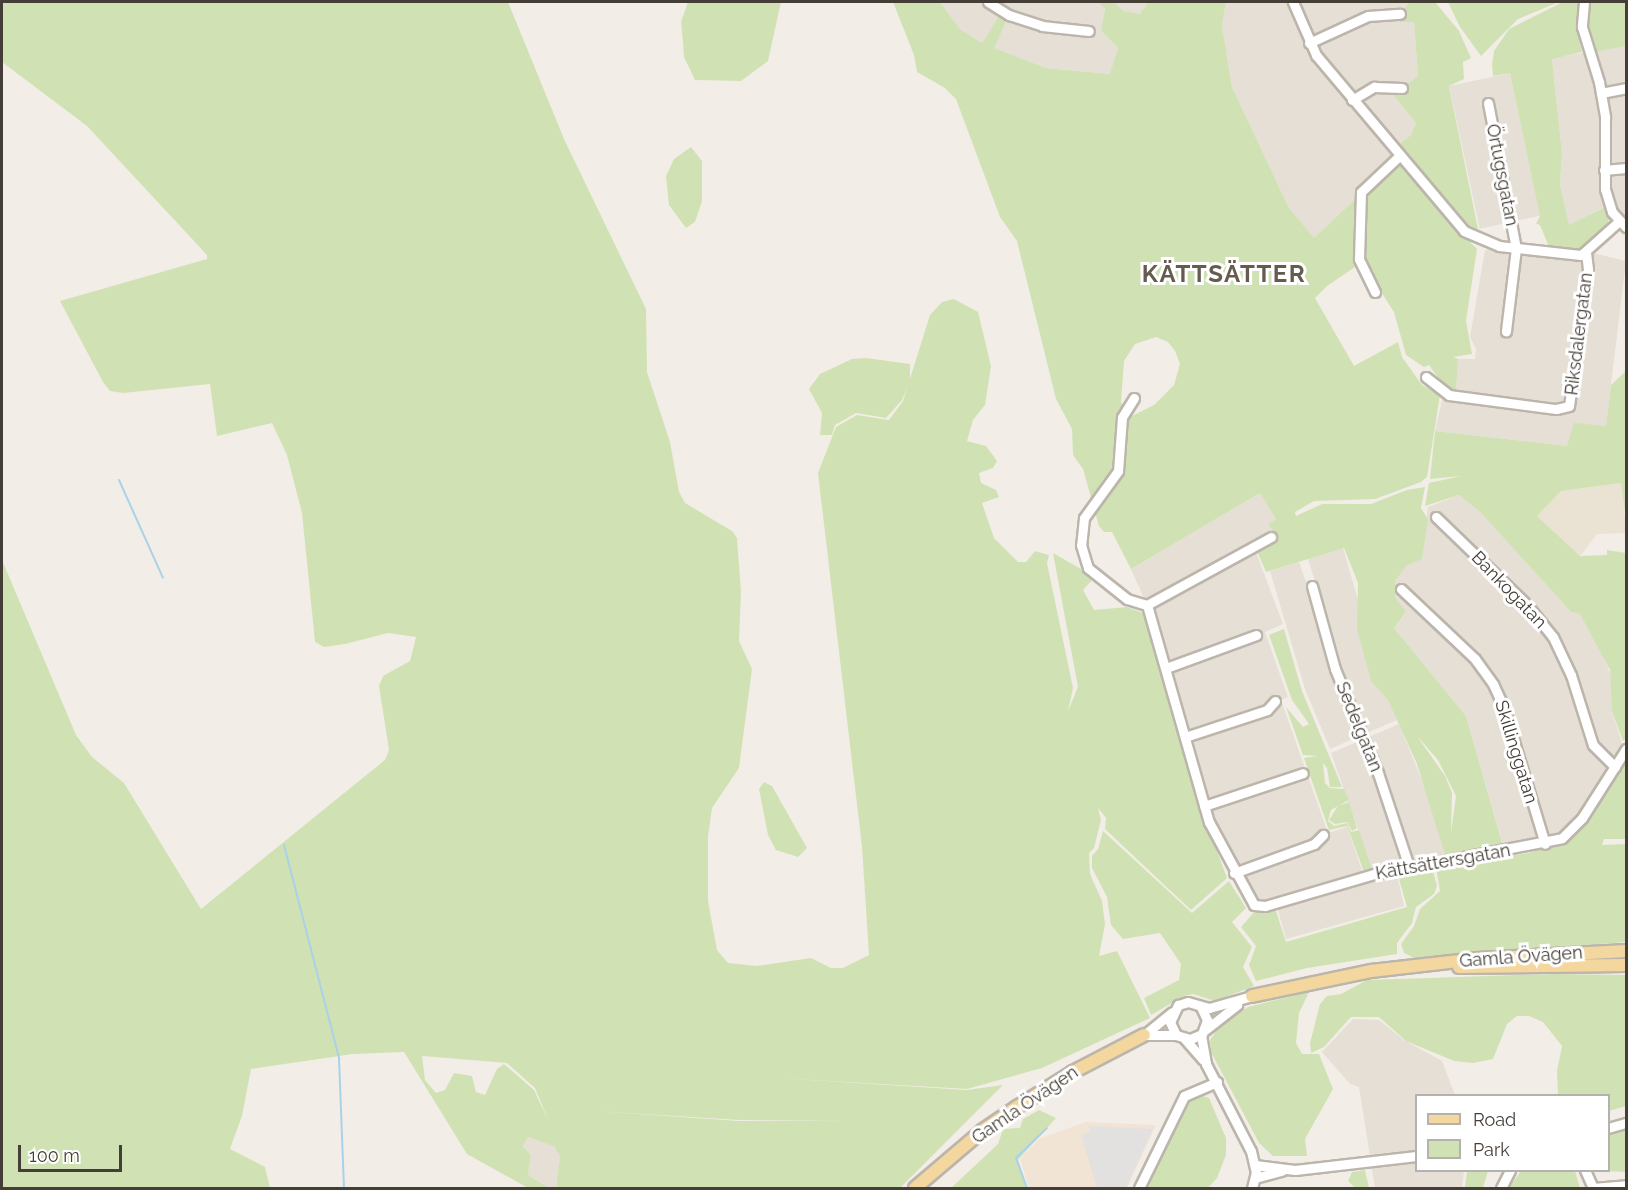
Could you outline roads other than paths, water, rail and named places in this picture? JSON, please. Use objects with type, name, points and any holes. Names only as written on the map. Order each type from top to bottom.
[{"type":"main road","name":"Gamla Övägen","points":[[1252,996],[1344,975],[1477,958],[1626,951]]},
{"type":"main road","name":"Gamla Övägen","points":[[1416,966],[1626,965]]},
{"type":"main road","name":"Gamla Övägen","points":[[915,1188],[982,1131],[1017,1107],[1073,1072],[1144,1035]]},
{"type":"street","points":[[988,2],[1006,13],[1042,26],[1089,31]]},
{"type":"street","name":"Örtugsgatan","points":[[1293,2],[1309,43],[1398,157],[1464,231],[1487,243],[1516,248],[1586,253]]},
{"type":"street","points":[[1584,2],[1582,27],[1601,93],[1605,117],[1606,196],[1622,225],[1586,253]]},
{"type":"street","points":[[1309,43],[1368,16],[1400,14]]},
{"type":"street","points":[[1352,100],[1374,87],[1402,88]]},
{"type":"street","points":[[1601,93],[1626,88]]},
{"type":"street","name":"Örtugsgatan","points":[[1488,103],[1516,248],[1506,332]]},
{"type":"street","points":[[1375,292],[1359,259],[1360,197],[1368,182],[1398,157]]},
{"type":"street","points":[[1604,170],[1626,168]]},
{"type":"street","name":"Riksdalergatan","points":[[1426,377],[1449,395],[1566,409],[1572,400],[1588,269],[1586,253]]},
{"type":"street","points":[[1134,398],[1122,417],[1118,471],[1084,518],[1082,553],[1088,568],[1127,599],[1147,605],[1272,537]]},
{"type":"street","name":"Bankogatan","points":[[1436,517],[1527,605],[1553,637],[1571,675],[1593,745],[1615,767]]},
{"type":"street","name":"Sedelgatan","points":[[1312,586],[1335,669],[1378,773],[1410,867]]},
{"type":"street","name":"Skillinggatan","points":[[1401,589],[1475,659],[1493,684],[1503,705],[1545,844]]},
{"type":"street","name":"Kättsättersgatan","points":[[1147,605],[1204,806],[1234,873],[1249,900],[1260,907],[1410,867],[1545,844],[1571,831],[1626,748]]},
{"type":"street","points":[[1166,668],[1256,635]]},
{"type":"street","points":[[1185,737],[1267,710],[1275,701]]},
{"type":"street","points":[[1204,806],[1303,773]]},
{"type":"street","points":[[1234,873],[1314,844],[1323,835]]},
{"type":"street","name":"Gamla Övägen","points":[[1144,1035],[1183,1003],[1216,1007],[1252,996]]},
{"type":"street","name":"Gamla Övägen","points":[[1144,1035],[1167,1032],[1180,1037],[1203,1032],[1252,996]]},
{"type":"street","points":[[1202,1007],[1207,1020],[1203,1032],[1206,1064]]},
{"type":"street","points":[[1172,1012],[1170,1022],[1180,1037],[1206,1064],[1217,1082],[1255,1165],[1256,1178],[1252,1188]]},
{"type":"street","points":[[1139,1188],[1184,1096],[1217,1082]]},
{"type":"street","points":[[1610,1127],[1626,1123]]},
{"type":"street","points":[[1256,1178],[1284,1171],[1415,1156]]},
{"type":"street","points":[[1255,1165],[1284,1171]]},
{"type":"street","points":[[1501,1188],[1509,1172]]},
{"type":"street","points":[[1586,1172],[1593,1188],[1626,1185]]},
{"type":"waterway","points":[[119,480],[163,578]]},
{"type":"waterway","points":[[284,845],[339,1058],[344,1188]]},
{"type":"waterway","points":[[1027,1188],[1016,1158],[1047,1128]]},
{"type":"district","name":"KÄTTSÄTTER","points":[[1224,274]]}]
